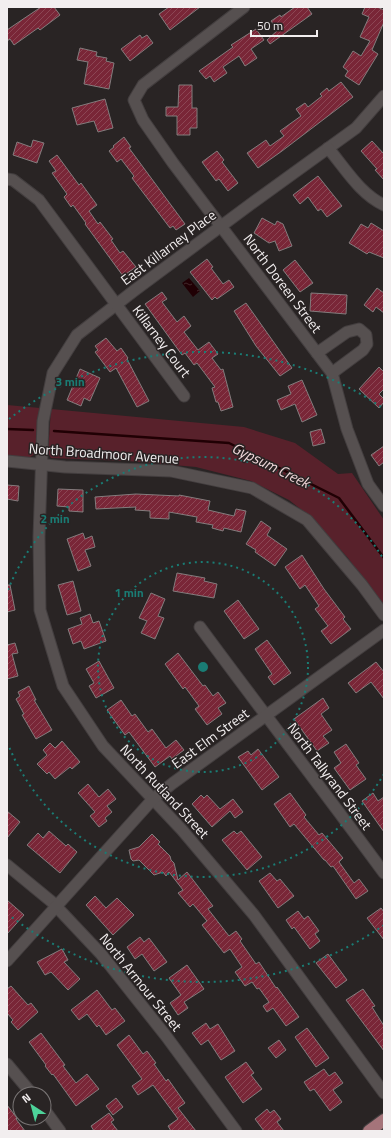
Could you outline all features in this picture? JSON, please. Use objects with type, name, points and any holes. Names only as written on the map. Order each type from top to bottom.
[{"type":"main road","points":[[369,1131],[384,1120]]},
{"type":"street","name":"North Doreen Street","points":[[244,7],[143,85],[134,100],[143,120],[173,163],[332,373],[347,429],[368,484],[382,500]]},
{"type":"street","name":"East Killarney Place","points":[[42,465],[43,422],[53,373],[77,335],[221,226],[356,128],[384,96]]},
{"type":"street","points":[[328,148],[364,192],[375,201],[384,205]]},
{"type":"street","name":"Killarney Court","points":[[7,179],[13,180],[39,200],[184,396]]},
{"type":"street","points":[[317,353],[347,332],[359,329],[366,335],[367,344],[363,350],[332,373]]},
{"type":"street","name":"North Broadmoor Avenue","points":[[7,461],[42,465],[171,471],[252,488],[307,520],[384,615]]},
{"type":"street","name":"North Rutland Street","points":[[42,465],[40,610],[63,686],[103,746],[182,830],[254,915],[384,1093]]},
{"type":"street","name":"North Tallyrand Street","points":[[200,627],[265,716],[322,789],[384,873]]},
{"type":"street","name":"East Elm Street","points":[[7,961],[154,799],[173,783],[384,630]]},
{"type":"street","name":"North Armour Street","points":[[7,865],[56,907],[101,954],[166,1036],[236,1131]]},
{"type":"street","points":[[7,1064],[25,1086]]},
{"type":"street","points":[[52,1120],[60,1131]]},
{"type":"shaded area","points":[[7,405],[40,408],[38,446],[35,454],[27,459],[7,457]]},
{"type":"shaded area","points":[[51,409],[244,427],[295,443],[338,474],[352,473],[384,520],[384,608],[348,558],[312,518],[289,500],[251,481],[196,467],[128,461],[51,458],[48,453]]},
{"type":"water","points":[[189,278],[200,291],[193,297],[182,283]]},
{"type":"building","points":[[41,7],[54,7],[60,15],[40,30],[38,28],[14,45],[10,39],[7,41],[7,30]]},
{"type":"building","points":[[169,7],[200,7],[170,30],[159,14]]},
{"type":"building","points":[[295,7],[307,7],[312,14],[270,44],[267,40],[278,30],[271,21],[280,15],[281,17]]},
{"type":"building","points":[[365,7],[377,7],[384,10],[384,22],[372,50],[378,54],[359,85],[345,76],[348,71],[343,67],[353,51],[361,56],[370,41],[360,37],[369,17],[362,14]]},
{"type":"building","points":[[256,29],[264,40],[251,49],[257,58],[245,66],[239,56],[223,67],[227,73],[214,82],[210,76],[206,79],[199,71],[233,47],[231,45]]},
{"type":"building","points":[[140,35],[142,38],[147,35],[153,43],[130,61],[121,49]]},
{"type":"building","points":[[80,48],[97,52],[96,56],[107,58],[106,61],[114,63],[109,89],[84,84],[88,62],[77,60]]},
{"type":"building","points":[[341,82],[353,97],[258,168],[247,153],[266,140],[270,146],[284,136],[280,131],[301,116],[296,109],[305,103],[308,107],[322,96],[320,94],[327,88],[329,91]]},
{"type":"building","points":[[179,85],[192,85],[192,108],[197,108],[197,128],[190,128],[190,135],[177,135],[177,116],[166,116],[166,107],[178,107]]},
{"type":"building","points":[[105,99],[113,128],[98,132],[94,121],[77,125],[72,108]]},
{"type":"building","points":[[124,137],[131,147],[129,148],[185,224],[176,230],[173,226],[170,228],[132,178],[134,176],[121,159],[117,162],[109,151]]},
{"type":"building","points":[[33,140],[44,143],[37,163],[13,155],[17,142],[31,147]]},
{"type":"building","points":[[372,141],[384,154],[384,180],[375,170],[377,169],[361,151]]},
{"type":"building","points":[[217,151],[224,160],[222,162],[238,183],[228,191],[219,179],[216,181],[202,162]]},
{"type":"building","points":[[57,155],[79,185],[81,183],[97,205],[89,211],[98,224],[100,222],[113,239],[111,240],[120,253],[123,251],[136,267],[123,276],[73,205],[71,207],[64,197],[67,194],[52,173],[56,171],[49,161]]},
{"type":"building","points":[[318,176],[342,206],[327,217],[321,209],[318,211],[308,197],[300,204],[293,195]]},
{"type":"building","points":[[262,218],[275,225],[277,221],[283,224],[292,246],[279,251],[275,241],[269,243],[254,233]]},
{"type":"building","points":[[371,223],[384,231],[384,258],[369,252],[367,254],[349,243],[361,224],[368,228]]},
{"type":"building","points":[[207,259],[213,267],[211,268],[223,284],[229,280],[234,287],[217,299],[215,297],[212,300],[190,272]]},
{"type":"building","points":[[295,260],[313,283],[300,292],[283,270]]},
{"type":"building","points":[[377,288],[384,293],[384,313],[376,307],[373,312],[364,305]]},
{"type":"building","points":[[162,292],[167,299],[162,302],[177,322],[184,316],[191,326],[184,332],[198,350],[209,342],[218,354],[212,358],[221,370],[223,369],[233,407],[221,411],[218,402],[216,402],[212,388],[215,387],[197,363],[194,365],[185,353],[182,355],[145,304]]},
{"type":"building","points":[[311,293],[347,295],[346,314],[310,311]]},
{"type":"building","points":[[246,303],[292,368],[280,376],[256,346],[234,311]]},
{"type":"building","points":[[106,338],[117,351],[121,348],[128,358],[127,359],[149,401],[137,407],[116,368],[110,372],[95,352],[98,350],[95,346]]},
{"type":"building","points":[[379,367],[384,372],[384,389],[379,394],[384,399],[384,402],[379,408],[359,389]]},
{"type":"building","points":[[80,369],[100,378],[90,401],[84,398],[81,406],[67,400]]},
{"type":"building","points":[[302,380],[317,415],[302,422],[295,404],[281,410],[277,400],[291,394],[288,386]]},
{"type":"building","points":[[321,429],[325,443],[313,446],[310,432]]},
{"type":"building","points":[[384,446],[384,462],[379,466],[371,455]]},
{"type":"building","points":[[7,485],[19,486],[18,501],[7,499]]},
{"type":"building","points":[[58,489],[83,490],[83,512],[69,511],[69,507],[57,506]]},
{"type":"building","points":[[136,494],[179,495],[210,501],[208,510],[234,516],[236,509],[246,511],[241,532],[224,528],[223,531],[212,528],[213,525],[196,522],[197,517],[169,512],[169,519],[150,518],[150,511],[135,510],[136,507],[96,509],[95,497]]},
{"type":"building","points":[[261,521],[271,528],[267,535],[287,549],[275,566],[255,552],[256,550],[246,544]]},
{"type":"building","points":[[83,533],[85,539],[92,536],[95,547],[85,550],[91,566],[78,571],[67,539]]},
{"type":"building","points":[[302,555],[324,589],[345,617],[343,619],[351,629],[331,644],[321,631],[328,626],[315,609],[319,606],[305,585],[300,589],[285,567]]},
{"type":"building","points":[[177,573],[205,578],[204,581],[217,584],[214,598],[173,591]]},
{"type":"building","points":[[73,581],[81,611],[67,615],[58,585]]},
{"type":"building","points":[[7,585],[10,585],[15,610],[7,612]]},
{"type":"building","points":[[151,593],[165,599],[158,616],[164,618],[155,639],[141,633],[147,621],[139,618]]},
{"type":"building","points":[[238,600],[259,629],[244,639],[224,611]]},
{"type":"building","points":[[90,614],[93,623],[99,621],[106,641],[84,649],[81,641],[73,644],[68,629],[82,624],[80,618]]},
{"type":"building","points":[[267,640],[291,673],[274,685],[268,677],[272,674],[255,649]]},
{"type":"building","points":[[15,643],[18,653],[12,654],[18,676],[7,679],[7,645]]},
{"type":"building","points":[[178,653],[203,686],[205,685],[213,696],[218,692],[226,703],[218,708],[222,714],[207,725],[195,709],[199,706],[185,687],[183,689],[165,664]]},
{"type":"building","points":[[99,661],[114,688],[96,698],[89,686],[94,683],[86,669]]},
{"type":"building","points":[[376,662],[384,672],[384,699],[371,682],[356,693],[348,683]]},
{"type":"building","points":[[29,686],[36,700],[34,700],[52,730],[36,739],[22,715],[24,714],[16,699],[20,696],[18,692]]},
{"type":"building","points":[[323,698],[329,708],[321,714],[332,730],[323,736],[329,743],[317,751],[294,719]]},
{"type":"building","points":[[121,700],[132,716],[135,714],[148,732],[152,729],[166,748],[176,740],[184,750],[172,759],[170,756],[155,767],[129,732],[125,735],[107,710]]},
{"type":"building","points":[[62,741],[80,762],[72,769],[70,767],[55,779],[49,772],[47,774],[37,764],[47,755],[43,750],[50,743],[55,748]]},
{"type":"building","points":[[346,744],[359,763],[356,765],[366,779],[350,790],[334,768],[341,763],[334,752]]},
{"type":"building","points":[[258,749],[279,777],[262,790],[238,757],[248,751],[251,755]]},
{"type":"building","points":[[88,784],[99,797],[108,789],[116,799],[107,806],[112,812],[105,818],[107,821],[99,827],[90,816],[95,812],[78,793]]},
{"type":"building","points":[[290,793],[306,815],[304,817],[319,835],[322,833],[343,858],[339,862],[354,883],[359,879],[368,891],[356,899],[333,866],[331,867],[324,860],[294,824],[290,827],[274,804]]},
{"type":"building","points":[[373,793],[378,801],[384,797],[384,832],[362,801]]},
{"type":"building","points":[[201,795],[204,798],[207,795],[220,809],[233,799],[243,812],[235,818],[230,811],[212,827],[192,804]]},
{"type":"building","points":[[7,811],[20,822],[7,838]]},
{"type":"building","points":[[49,831],[66,846],[68,844],[77,852],[60,873],[27,845],[38,833],[43,838]]},
{"type":"building","points":[[234,831],[237,834],[241,831],[262,857],[247,870],[222,840]]},
{"type":"building","points":[[152,834],[160,842],[158,844],[170,856],[174,863],[178,880],[187,872],[213,906],[208,909],[229,936],[236,931],[242,939],[240,941],[256,964],[259,962],[276,988],[277,987],[299,1017],[286,1026],[273,1008],[267,1012],[263,1006],[269,1002],[259,988],[257,989],[252,982],[245,986],[235,972],[242,967],[230,949],[224,953],[202,925],[207,921],[193,904],[190,907],[178,893],[183,890],[169,872],[166,876],[163,872],[154,875],[139,860],[133,861],[131,859],[129,850],[139,847]]},
{"type":"building","points":[[270,873],[277,881],[280,879],[294,896],[278,908],[259,881]]},
{"type":"building","points":[[95,896],[106,908],[117,898],[134,915],[113,935],[86,905]]},
{"type":"building","points":[[7,900],[24,915],[7,934]]},
{"type":"building","points":[[381,908],[384,912],[384,940],[367,918]]},
{"type":"building","points":[[298,911],[304,919],[308,916],[319,931],[315,934],[320,941],[310,949],[294,927],[292,929],[286,920]]},
{"type":"building","points":[[140,937],[144,942],[149,938],[167,962],[154,971],[142,954],[135,959],[127,947]]},
{"type":"building","points":[[62,949],[68,960],[64,962],[80,979],[68,990],[51,972],[45,975],[37,962]]},
{"type":"building","points":[[328,954],[347,980],[336,988],[316,963]]},
{"type":"building","points":[[187,965],[204,989],[184,1002],[188,1008],[178,1015],[170,1003],[181,995],[169,978]]},
{"type":"building","points":[[11,986],[28,1005],[31,1003],[38,1012],[18,1030],[11,1022],[13,1020],[7,1013],[7,989]]},
{"type":"building","points":[[363,989],[375,1006],[372,1007],[384,1026],[384,1051],[346,1000]]},
{"type":"building","points":[[97,990],[112,1010],[115,1008],[125,1021],[106,1035],[99,1025],[97,1027],[87,1014],[79,1020],[71,1010]]},
{"type":"building","points":[[206,1023],[210,1029],[218,1024],[235,1051],[221,1060],[208,1040],[201,1045],[192,1033]]},
{"type":"building","points":[[307,1028],[329,1058],[316,1067],[295,1037]]},
{"type":"building","points":[[41,1033],[65,1065],[63,1066],[76,1083],[87,1074],[99,1089],[76,1106],[53,1074],[52,1075],[45,1066],[46,1065],[29,1042]]},
{"type":"building","points":[[129,1035],[143,1054],[147,1051],[166,1081],[168,1079],[185,1103],[178,1108],[196,1131],[171,1131],[168,1126],[178,1119],[153,1085],[138,1095],[132,1086],[142,1079],[117,1045]]},
{"type":"building","points":[[279,1040],[286,1050],[276,1058],[268,1048]]},
{"type":"building","points":[[246,1062],[254,1073],[251,1075],[262,1089],[243,1103],[225,1077]]},
{"type":"building","points":[[324,1069],[329,1076],[335,1072],[343,1083],[333,1090],[342,1102],[330,1111],[314,1089],[310,1091],[304,1082]]},
{"type":"building","points":[[116,1098],[123,1107],[113,1115],[106,1106]]},
{"type":"building","points":[[7,1105],[12,1112],[12,1126],[21,1126],[25,1131],[7,1131]]},
{"type":"building","points":[[267,1109],[270,1113],[274,1110],[281,1119],[277,1122],[284,1131],[264,1131],[255,1119]]},
{"type":"building","points":[[109,1113],[114,1120],[111,1122],[118,1131],[94,1131],[91,1126]]},
{"type":"waterway","name":"Gypsum Creek","points":[[7,429],[33,430]]},
{"type":"waterway","name":"Gypsum Creek","points":[[54,431],[229,443],[339,498],[384,558]]}]
